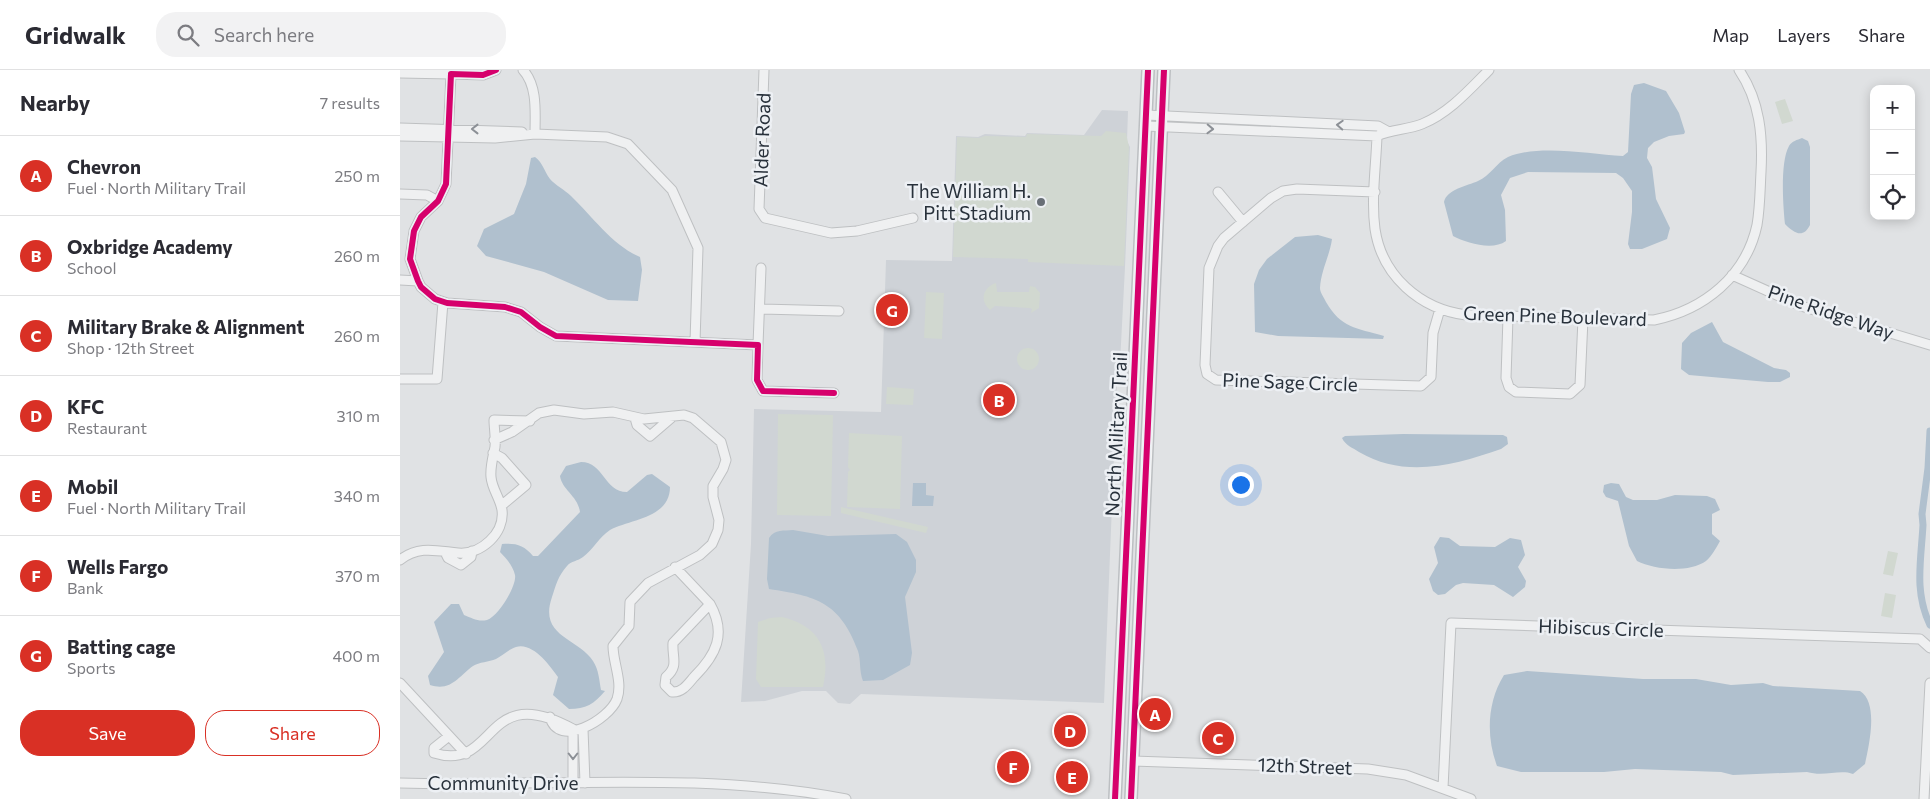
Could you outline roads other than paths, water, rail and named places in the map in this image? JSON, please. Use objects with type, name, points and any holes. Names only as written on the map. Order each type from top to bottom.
[{"type":"main road","name":"North Military Trail","points":[[1115,799],[1148,70]]},
{"type":"main road","name":"North Military Trail","points":[[1131,799],[1164,70]]},
{"type":"main road","points":[[1129,473],[1146,473]]},
{"type":"street","points":[[400,73],[483,75],[496,70]]},
{"type":"street","points":[[523,70],[527,74],[535,100],[535,134]]},
{"type":"street","name":"Alder Road","points":[[764,70],[759,209],[765,218],[831,233],[857,231],[913,218]]},
{"type":"street","points":[[1146,121],[1377,136],[1387,131],[1415,127],[1433,119],[1456,102],[1489,70]]},
{"type":"street","name":"Green Pine Boulevard","points":[[1377,136],[1375,229],[1387,264],[1408,290],[1440,310],[1466,315],[1644,321],[1679,314],[1710,296],[1732,275],[1749,249],[1757,225],[1762,148],[1756,105],[1739,70]]},
{"type":"street","points":[[451,74],[450,134],[446,184],[438,200],[422,217],[414,230],[410,259],[418,281],[429,295],[443,302],[505,307],[521,312],[556,336],[758,345]]},
{"type":"street","points":[[1161,122],[1378,126],[1387,131]]},
{"type":"street","points":[[400,128],[425,133],[450,134],[495,129],[535,134],[607,137],[618,139],[636,151],[672,190],[698,248],[695,342]]},
{"type":"street","points":[[400,136],[425,133]]},
{"type":"street","name":"Pine Sage Circle","points":[[1375,192],[1288,189],[1275,195],[1221,242],[1209,268],[1205,365],[1208,374],[1216,380],[1421,386],[1430,377],[1433,333],[1440,310]]},
{"type":"street","points":[[1218,192],[1243,222]]},
{"type":"street","points":[[400,194],[427,195],[438,200]]},
{"type":"street","points":[[761,268],[757,380],[763,391],[834,393]]},
{"type":"street","name":"Pine Ridge Way","points":[[1732,275],[1801,306],[1930,345]]},
{"type":"street","points":[[400,280],[418,281]]},
{"type":"street","points":[[400,379],[437,379],[443,302]]},
{"type":"street","points":[[760,309],[839,311]]},
{"type":"street","points":[[1508,317],[1506,378],[1509,387],[1516,392],[1565,395],[1574,392],[1580,384],[1582,319]]},
{"type":"street","points":[[494,440],[512,432],[544,411],[554,410],[584,414],[613,412],[635,418],[671,418]]},
{"type":"street","points":[[449,736],[434,748],[434,753],[447,757],[466,754],[479,746],[495,726],[510,717],[528,713],[550,717],[553,726],[557,730],[565,732],[573,729],[583,729],[607,714],[616,701],[619,685],[613,646],[629,626],[629,607],[632,597],[648,583],[700,555],[715,540],[719,520],[712,492],[726,460],[721,442],[693,418],[679,415],[671,418],[650,436],[637,425],[635,418]]},
{"type":"street","points":[[400,560],[408,554],[428,549],[438,549],[445,552],[472,551],[483,546],[494,536],[501,522],[501,506],[491,479],[494,420],[530,421]]},
{"type":"street","points":[[493,453],[502,458],[526,485],[501,506]]},
{"type":"street","points":[[675,567],[710,604],[718,625],[715,652],[706,666],[682,690],[672,692],[665,685],[666,677],[672,671],[676,662],[674,643],[710,604]]},
{"type":"street","name":"Hibiscus Circle","points":[[1443,788],[1451,623],[1916,639],[1924,641],[1930,648]]},
{"type":"street","points":[[400,683],[466,754]]},
{"type":"street","points":[[1924,799],[1930,683]]},
{"type":"street","points":[[573,729],[573,783]]},
{"type":"street","points":[[583,729],[585,783]]},
{"type":"street","name":"12th Street","points":[[1133,761],[1368,769],[1406,775],[1471,799]]},
{"type":"street","name":"Community Drive","points":[[400,783],[585,783],[774,787],[846,799]]},
{"type":"water","points":[[1644,83],[1666,91],[1679,113],[1685,132],[1684,134],[1669,136],[1654,142],[1648,148],[1647,158],[1652,167],[1656,199],[1670,228],[1667,239],[1642,249],[1630,249],[1628,244],[1632,212],[1632,191],[1623,178],[1616,173],[1528,172],[1510,178],[1501,195],[1505,210],[1506,241],[1501,244],[1487,246],[1453,236],[1444,202],[1446,198],[1458,188],[1482,179],[1508,157],[1520,153],[1549,150],[1623,156],[1628,152],[1631,94],[1634,85]]},
{"type":"water","points":[[1802,138],[1808,141],[1810,147],[1810,225],[1804,232],[1798,233],[1785,224],[1783,184],[1786,153],[1793,142]]},
{"type":"water","points":[[535,157],[542,164],[550,179],[571,196],[603,230],[620,245],[640,257],[642,270],[638,301],[608,300],[544,272],[486,256],[477,246],[484,229],[514,214],[526,184],[531,158]]},
{"type":"water","points":[[1318,235],[1332,239],[1320,288],[1326,302],[1337,317],[1350,326],[1384,336],[1383,339],[1278,336],[1255,332],[1254,284],[1259,270],[1267,259],[1295,237]]},
{"type":"water","points":[[1712,322],[1723,342],[1774,368],[1786,370],[1790,373],[1790,377],[1780,382],[1768,382],[1689,375],[1681,369],[1682,343],[1691,333]]},
{"type":"water","points":[[1403,434],[1503,435],[1507,437],[1508,444],[1501,449],[1466,460],[1430,467],[1412,467],[1376,460],[1349,446],[1342,438],[1345,436]]},
{"type":"water","points":[[581,462],[589,463],[595,467],[608,483],[619,491],[627,492],[647,475],[652,474],[670,487],[664,505],[657,511],[610,530],[587,554],[569,564],[559,577],[552,597],[549,610],[555,629],[587,653],[598,671],[601,690],[605,691],[589,705],[569,709],[553,695],[558,677],[555,672],[535,651],[522,646],[513,648],[496,659],[475,665],[449,685],[437,687],[430,685],[428,676],[444,652],[434,622],[451,604],[459,604],[464,615],[478,620],[487,620],[496,613],[510,593],[515,580],[513,568],[500,552],[502,544],[519,546],[526,549],[533,556],[538,556],[580,512],[579,506],[561,481],[560,476],[566,466]]},
{"type":"water","points":[[913,483],[926,483],[926,495],[934,496],[933,506],[912,506]]},
{"type":"water","points":[[1611,483],[1619,484],[1626,497],[1633,500],[1657,500],[1675,495],[1707,496],[1715,499],[1720,510],[1712,514],[1712,534],[1720,541],[1706,561],[1691,567],[1681,569],[1662,568],[1637,561],[1629,546],[1618,501],[1606,497],[1603,492],[1604,485]]},
{"type":"water","points":[[793,530],[828,536],[896,534],[907,542],[916,560],[916,572],[905,597],[912,653],[910,665],[883,680],[863,681],[858,651],[843,622],[834,612],[824,604],[813,599],[769,589],[767,579],[769,538],[777,532]]},
{"type":"water","points":[[1440,537],[1449,538],[1460,546],[1495,547],[1510,538],[1521,540],[1525,555],[1518,567],[1526,581],[1525,587],[1513,597],[1494,585],[1463,583],[1456,585],[1445,594],[1438,595],[1433,591],[1429,579],[1438,563],[1434,547]]},
{"type":"water","points":[[1527,671],[1643,679],[1696,679],[1731,685],[1763,683],[1773,686],[1860,691],[1866,697],[1871,714],[1870,736],[1865,764],[1853,774],[1843,772],[1820,774],[1807,772],[1733,775],[1721,772],[1635,769],[1604,772],[1521,772],[1497,766],[1493,755],[1490,732],[1491,708],[1494,697],[1504,675]]},
{"type":"waterway","points":[[1930,431],[1928,468],[1922,514],[1920,564],[1922,601],[1930,625]]},
{"type":"place","name":"The William H. Pitt Stadium","points":[[1041,202]]},
{"type":"place","name":"Batting cage","points":[[892,310]]},
{"type":"place","name":"Oxbridge Academy","points":[[999,400]]},
{"type":"place","name":"Chevron","points":[[1155,714]]},
{"type":"place","name":"KFC","points":[[1070,731]]},
{"type":"place","name":"Military Brake & Alignment","points":[[1218,738]]},
{"type":"place","name":"Wells Fargo","points":[[1013,767]]},
{"type":"place","name":"Mobil","points":[[1072,777]]}]
